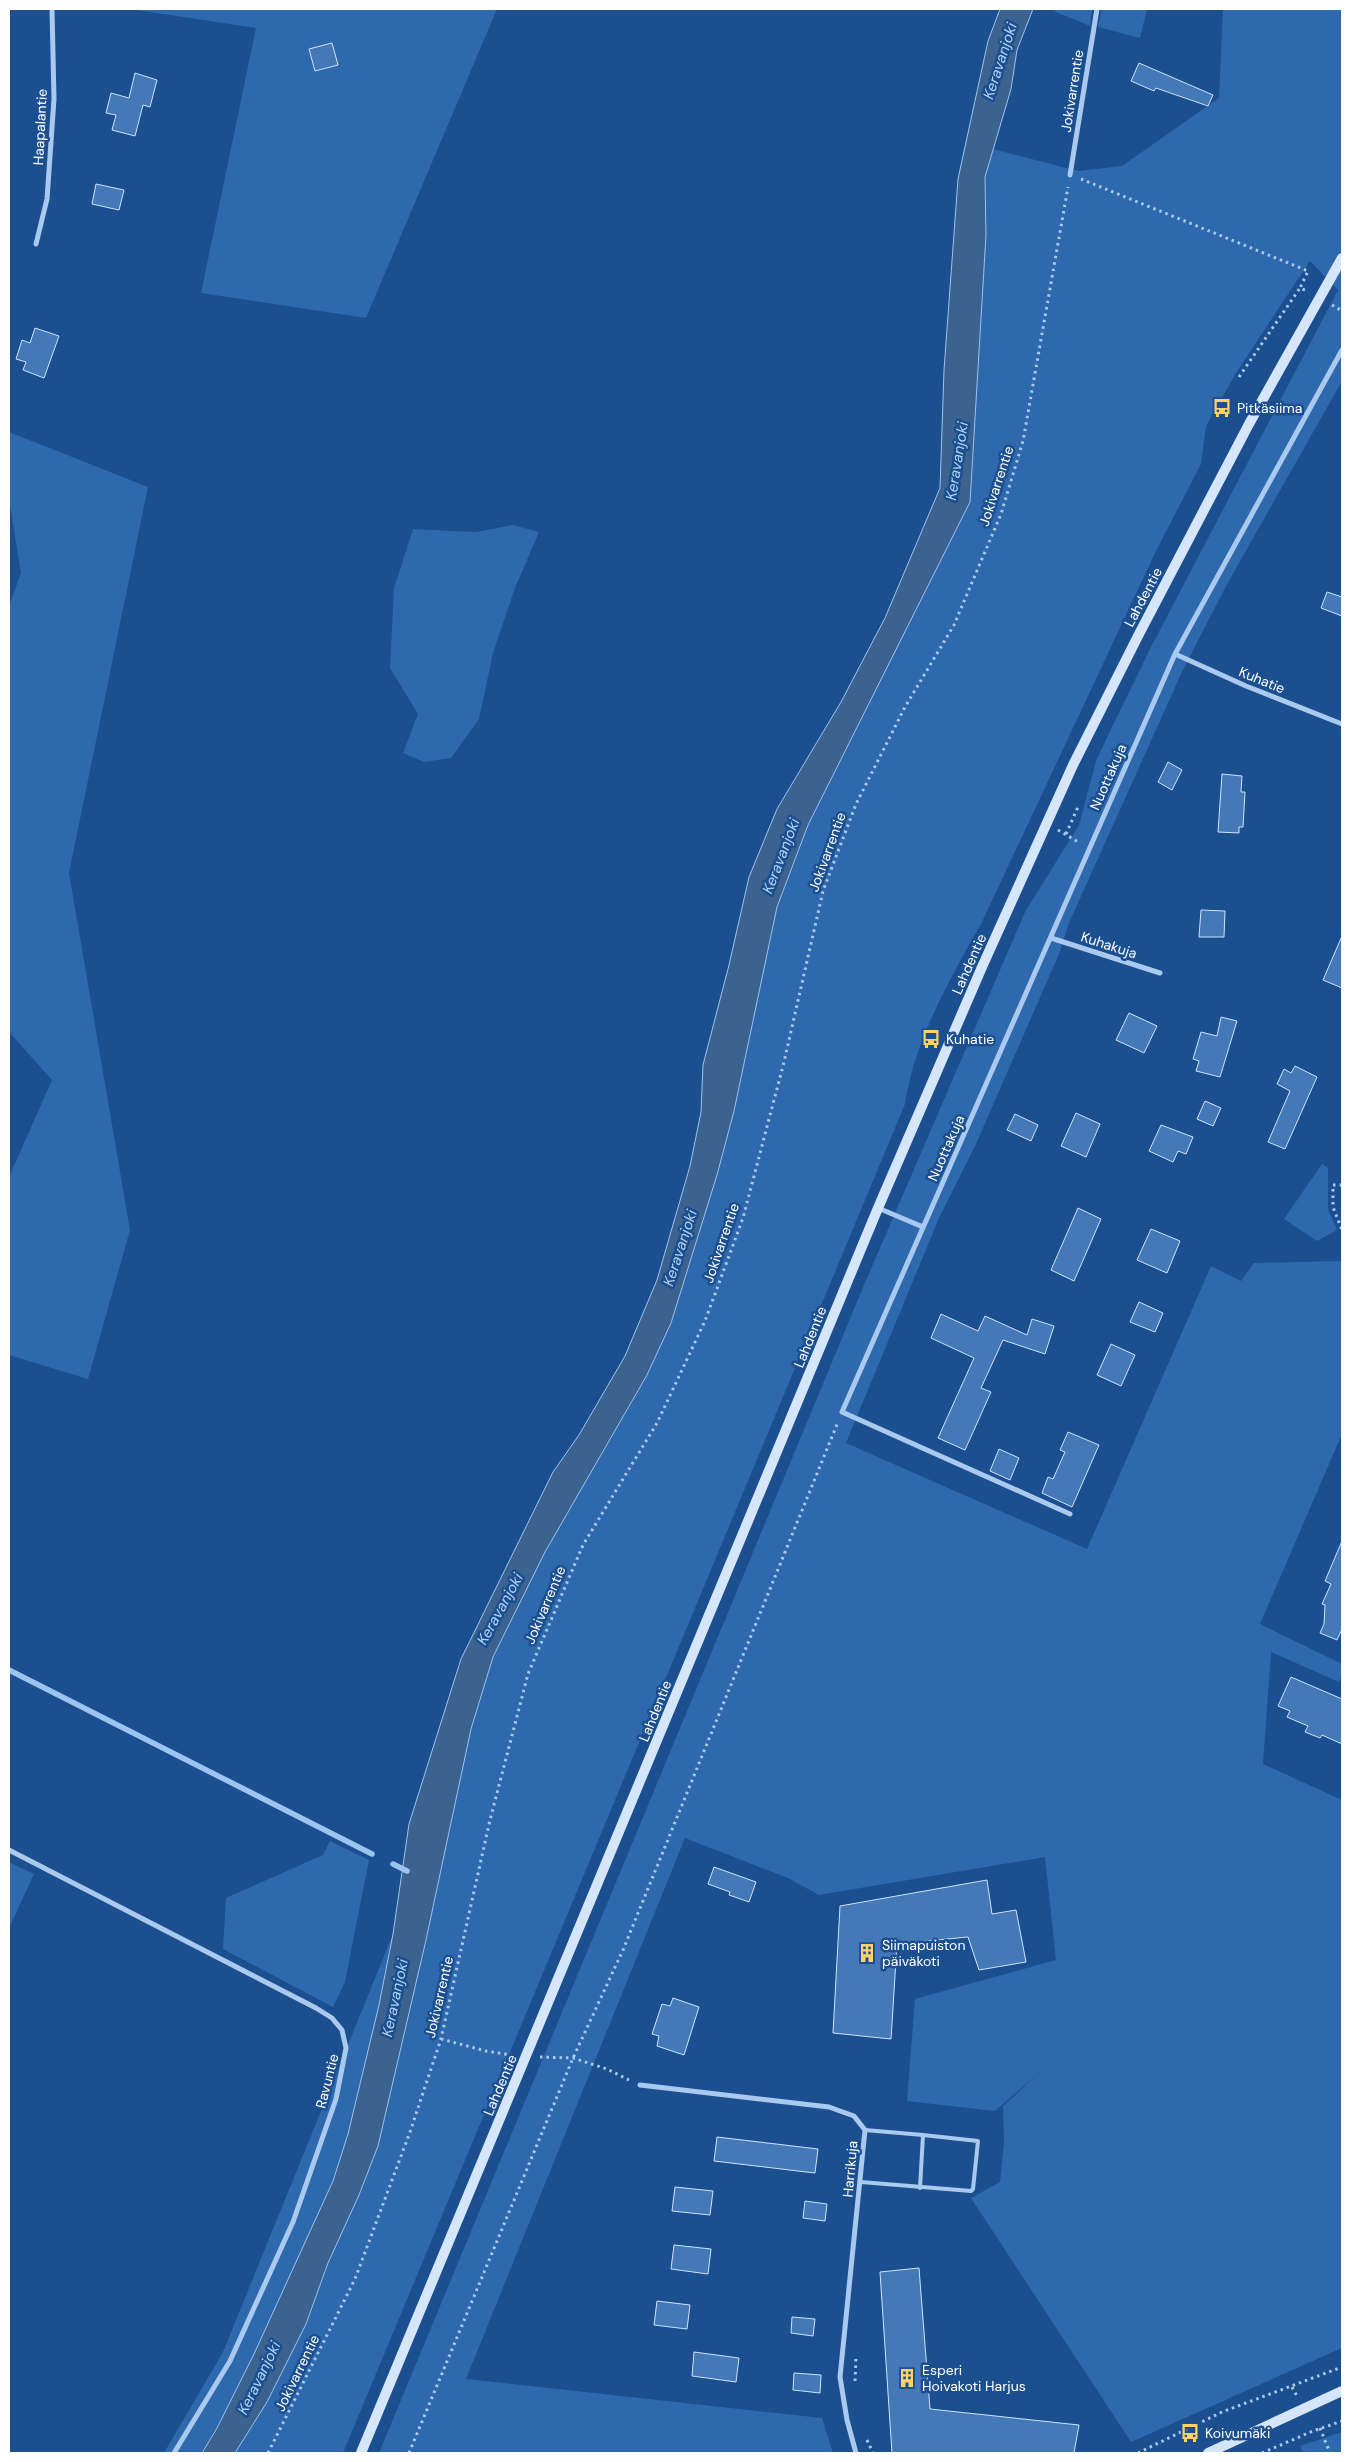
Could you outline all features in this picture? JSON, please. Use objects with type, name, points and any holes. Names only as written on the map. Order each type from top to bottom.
[{"type":"main road","name":"Lahdentie","points":[[361,2453],[878,1208],[1046,824],[1073,765],[1138,636],[1249,424],[1342,258]]},
{"type":"main road","points":[[1208,2453],[1342,2391]]},
{"type":"street","name":"Haapalantie","points":[[36,244],[47,199],[54,99],[52,9]]},
{"type":"street","name":"Jokivarrentie","points":[[1070,175],[1096,9]]},
{"type":"street","name":"Nuottakuja","points":[[842,1412],[1175,654],[1342,350]]},
{"type":"street","name":"Kuhatie","points":[[1175,654],[1246,686],[1342,724]]},
{"type":"street","name":"Kuhakuja","points":[[1051,938],[1160,973]]},
{"type":"street","points":[[878,1208],[923,1227]]},
{"type":"street","points":[[842,1412],[1070,1514]]},
{"type":"street","name":"Ravuntie","points":[[9,1850],[316,2008],[332,2018],[342,2030],[346,2048],[336,2099],[293,2222],[230,2361],[174,2453]]},
{"type":"street","name":"Harrikuja","points":[[640,2085],[830,2107],[854,2116],[865,2130],[840,2377],[847,2420],[856,2453]]},
{"type":"lane","points":[[861,2182],[970,2191],[973,2189],[978,2141],[865,2130]]},
{"type":"lane","points":[[920,2188],[923,2135]]},
{"type":"path","points":[[1070,175],[1308,271]]},
{"type":"path","name":"Jokivarrentie","points":[[268,2453],[355,2279],[410,2132],[441,2039],[490,1820],[528,1674],[582,1546],[657,1423],[705,1321],[743,1218],[784,1062],[824,891],[856,804],[905,706],[954,625],[1001,514],[1023,441],[1070,175]]},
{"type":"path","points":[[1239,377],[1300,288]]},
{"type":"path","points":[[1066,834],[1078,806]]},
{"type":"path","points":[[1046,824],[1089,849]]},
{"type":"path","points":[[1342,1185],[1333,1185],[1333,1208],[1342,1230]]},
{"type":"path","points":[[409,2453],[573,2058],[623,1950],[842,1412]]},
{"type":"path","points":[[441,2039],[486,2051],[527,2057],[573,2058],[607,2069],[640,2085]]},
{"type":"path","points":[[856,2389],[857,2353]]},
{"type":"path","points":[[1138,2453],[1222,2412],[1342,2368]]},
{"type":"path","points":[[1262,2453],[1320,2428],[1342,2421]]},
{"type":"path","points":[[1320,2428],[1330,2453]]},
{"type":"path","points":[[864,2432],[873,2453]]},
{"type":"shaded area","points":[[130,9],[497,9],[366,318],[201,293],[256,28]]},
{"type":"shaded area","points":[[1049,9],[1092,9],[1090,26]]},
{"type":"shaded area","points":[[1102,9],[1147,9],[1140,38],[1098,27]]},
{"type":"shaded area","points":[[1223,9],[1342,9],[1342,381],[1226,586],[1182,672],[1069,923],[1059,954],[976,1144],[939,1218],[846,1443],[1087,1549],[1211,1266],[1241,1281],[1254,1263],[1342,1261],[1342,1434],[1260,1624],[1342,1664],[1339,1682],[1271,1652],[1263,1764],[1342,1800],[1342,2348],[1131,2442],[971,2198],[1000,2182],[1004,2142],[1003,2106],[1041,2071],[995,2111],[907,2101],[915,1999],[1056,1960],[1045,1857],[819,1895],[788,1878],[685,1838],[466,2379],[822,2418],[833,2453],[379,2453],[864,1285],[1025,912],[1079,825],[1096,761],[1113,725],[1150,649],[1338,290],[1310,261],[1236,373],[1206,426],[1201,464],[1156,551],[981,924],[957,966],[935,1011],[916,1057],[905,1104],[343,2453],[235,2453],[267,2402],[306,2324],[328,2263],[359,2195],[378,2146],[426,1940],[471,1729],[493,1657],[545,1552],[647,1375],[671,1323],[717,1175],[734,1111],[777,907],[808,825],[970,502],[986,235],[985,176],[993,149],[1078,171],[1122,166],[1219,98]]},
{"type":"shaded area","points":[[9,432],[148,487],[69,873],[130,1230],[88,1379],[9,1355],[9,1177],[52,1080],[9,1032],[9,606],[21,573],[9,499]]},
{"type":"shaded area","points":[[513,525],[539,532],[515,588],[493,653],[479,719],[451,758],[424,762],[403,753],[418,714],[390,668],[394,588],[413,529],[476,532]]},
{"type":"shaded area","points":[[1322,1164],[1328,1168],[1328,1209],[1337,1230],[1317,1241],[1284,1219]]},
{"type":"shaded area","points":[[330,1841],[369,1860],[345,1982],[333,2007],[223,1949],[226,1898],[323,1855]]},
{"type":"shaded area","points":[[9,1862],[34,1874],[9,1928]]},
{"type":"shaded area","points":[[393,1934],[361,2090],[333,2181],[310,2236],[236,2391],[201,2453],[164,2453],[223,2352]]},
{"type":"shaded area","points":[[1342,2432],[1342,2453],[1303,2453],[1300,2446]]},
{"type":"water","name":"Keravanjoki","points":[[1000,9],[1033,9],[1017,50],[1011,89],[985,177],[986,235],[970,502],[808,825],[777,907],[734,1111],[717,1175],[671,1323],[647,1375],[545,1552],[493,1657],[471,1729],[426,1940],[378,2146],[359,2195],[328,2263],[306,2324],[267,2402],[235,2453],[202,2453],[217,2428],[254,2354],[333,2181],[348,2134],[379,2005],[393,1934],[409,1824],[461,1659],[553,1472],[579,1435],[625,1356],[657,1280],[690,1166],[701,1112],[703,1065],[749,877],[777,809],[841,702],[885,618],[940,488],[944,370],[958,179],[988,41]]},
{"type":"building","points":[[332,43],[338,65],[315,71],[309,49]]},
{"type":"building","points":[[1139,63],[1213,95],[1208,106],[1156,88],[1154,91],[1131,81]]},
{"type":"building","points":[[135,73],[157,80],[150,107],[143,105],[135,136],[112,130],[116,115],[106,113],[111,93],[129,98]]},
{"type":"building","points":[[96,184],[124,190],[119,210],[92,204]]},
{"type":"building","points":[[35,328],[59,336],[44,378],[23,370],[26,362],[16,359],[22,340],[30,343]]},
{"type":"building","points":[[1327,592],[1342,597],[1342,616],[1321,608]]},
{"type":"building","points":[[1168,762],[1182,770],[1172,790],[1158,782]]},
{"type":"building","points":[[1222,774],[1242,776],[1241,792],[1245,792],[1243,827],[1239,827],[1239,833],[1218,832]]},
{"type":"building","points":[[1201,910],[1225,911],[1224,937],[1199,937]]},
{"type":"building","points":[[1342,936],[1342,988],[1323,980]]},
{"type":"building","points":[[1129,1013],[1157,1026],[1144,1053],[1116,1040]]},
{"type":"building","points":[[1221,1017],[1237,1021],[1220,1077],[1196,1071],[1199,1061],[1193,1059],[1201,1032],[1217,1036]]},
{"type":"building","points":[[1295,1066],[1317,1077],[1285,1149],[1268,1142],[1290,1091],[1277,1084],[1284,1069],[1291,1073]]},
{"type":"building","points":[[1205,1101],[1221,1108],[1213,1126],[1197,1119]]},
{"type":"building","points":[[1076,1113],[1100,1124],[1086,1157],[1061,1146]]},
{"type":"building","points":[[1015,1114],[1038,1125],[1031,1141],[1007,1130]]},
{"type":"building","points":[[1161,1125],[1193,1137],[1186,1154],[1178,1151],[1173,1162],[1149,1151]]},
{"type":"building","points":[[1078,1208],[1101,1219],[1074,1281],[1051,1270]]},
{"type":"building","points":[[1151,1229],[1180,1241],[1167,1273],[1137,1260]]},
{"type":"building","points":[[1139,1302],[1163,1313],[1155,1332],[1130,1322]]},
{"type":"building","points":[[941,1314],[978,1331],[985,1316],[1027,1335],[1032,1319],[1054,1326],[1045,1354],[1003,1340],[981,1388],[991,1392],[965,1450],[938,1438],[974,1358],[931,1338]]},
{"type":"building","points":[[1111,1344],[1135,1355],[1121,1386],[1097,1375]]},
{"type":"building","points":[[1068,1432],[1099,1445],[1072,1507],[1042,1493],[1048,1477],[1053,1479],[1065,1452],[1060,1450]]},
{"type":"building","points":[[999,1449],[1019,1458],[1010,1480],[990,1471]]},
{"type":"building","points":[[1342,1541],[1342,1629],[1337,1640],[1320,1633],[1324,1624],[1325,1605],[1322,1604],[1331,1584],[1325,1581]]},
{"type":"building","points":[[1291,1677],[1342,1699],[1342,1744],[1322,1735],[1320,1738],[1305,1732],[1308,1726],[1287,1717],[1290,1711],[1278,1706]]},
{"type":"building","points":[[714,1867],[756,1882],[749,1902],[729,1895],[730,1892],[708,1884]]},
{"type":"building","name":"Siimapuiston päiväkoti","points":[[987,1880],[992,1914],[1016,1910],[1026,1962],[979,1970],[968,1937],[897,1944],[891,2039],[833,2033],[840,1906]]},
{"type":"building","points":[[673,1998],[699,2007],[684,2055],[657,2046],[659,2036],[652,2034],[662,2004],[670,2006]]},
{"type":"building","points":[[717,2137],[818,2149],[815,2173],[714,2161]]},
{"type":"building","points":[[675,2187],[713,2191],[710,2215],[672,2211]]},
{"type":"building","points":[[805,2201],[827,2204],[825,2221],[803,2218]]},
{"type":"building","points":[[674,2245],[711,2249],[708,2274],[671,2269]]},
{"type":"building","name":"Esperi Hoivakoti Harjus","points":[[919,2268],[930,2409],[1079,2425],[1074,2453],[892,2453],[880,2272]]},
{"type":"building","points":[[657,2301],[690,2305],[687,2329],[654,2325]]},
{"type":"building","points":[[792,2317],[815,2319],[813,2336],[791,2333]]},
{"type":"building","points":[[694,2352],[739,2358],[736,2382],[692,2376]]},
{"type":"building","points":[[794,2373],[821,2375],[820,2393],[793,2390]]},
{"type":"waterway","points":[[9,1670],[372,1854]]},
{"type":"waterway","points":[[393,1864],[407,1871]]},
{"type":"place","name":"Pitkäsiima","points":[[1222,408]]},
{"type":"place","name":"Kuhatie","points":[[931,1039]]},
{"type":"place","name":"Siimapuiston päiväkoti","points":[[867,1953]]},
{"type":"place","name":"Esperi Hoivakoti Harjus","points":[[907,2378]]},
{"type":"place","name":"Koivumäki","points":[[1190,2433]]}]
